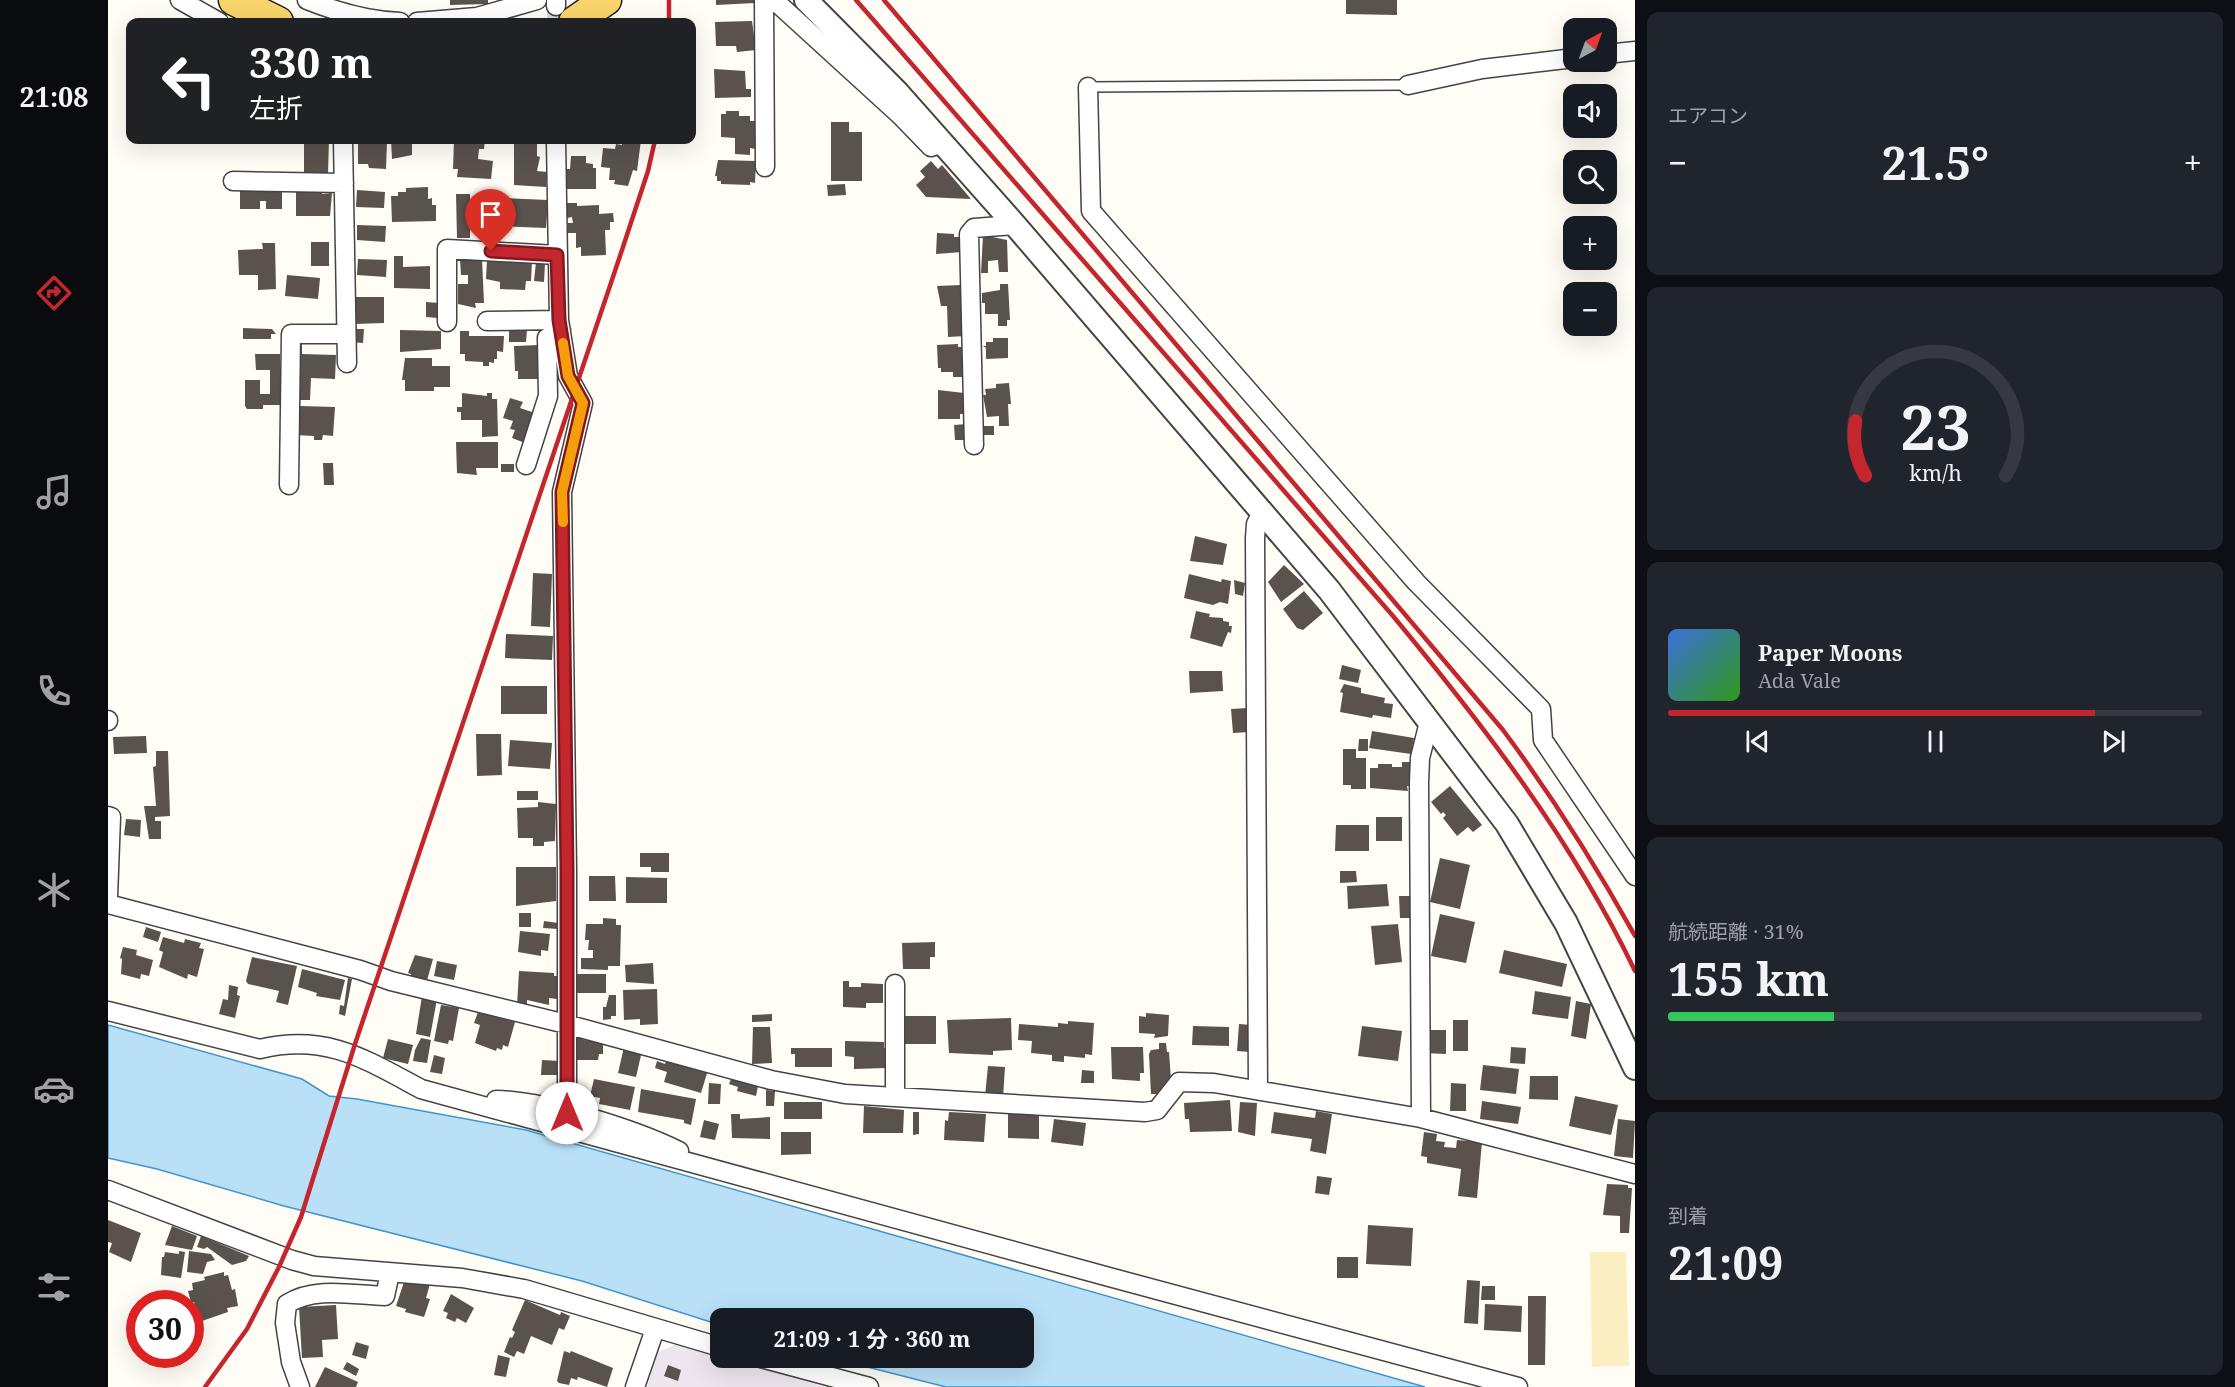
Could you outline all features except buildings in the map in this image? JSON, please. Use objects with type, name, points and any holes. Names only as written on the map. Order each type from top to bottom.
[{"type":"main road","points":[[234,0],[270,18]]},
{"type":"main road","points":[[562,10],[606,0]]},
{"type":"street","points":[[180,0],[212,18]]},
{"type":"street","points":[[307,0],[332,10],[365,18]]},
{"type":"street","points":[[465,18],[477,17],[537,0]]},
{"type":"street","points":[[764,0],[765,167]]},
{"type":"street","points":[[774,0],[900,115],[930,147],[943,143]]},
{"type":"street","points":[[806,0],[898,93],[943,143],[1263,510],[1329,590],[1507,824],[1590,971],[1635,1068]]},
{"type":"street","points":[[1617,53],[1635,51]]},
{"type":"street","points":[[1408,85],[1482,69],[1563,59]]},
{"type":"street","points":[[1088,87],[1091,211],[1416,582],[1540,709],[1544,740],[1635,876]]},
{"type":"street","points":[[343,144],[347,363]]},
{"type":"street","points":[[556,144],[560,326],[568,376],[583,403],[562,492],[567,870],[567,1113]]},
{"type":"street","points":[[232,181],[344,183]]},
{"type":"street","points":[[974,445],[969,234],[974,228],[985,225],[1015,225]]},
{"type":"street","points":[[447,322],[447,249],[557,255]]},
{"type":"street","points":[[487,321],[560,326]]},
{"type":"street","points":[[526,465],[548,396],[547,338],[560,326]]},
{"type":"street","points":[[289,485],[291,334],[346,334]]},
{"type":"street","points":[[1258,1090],[1255,538],[1256,524],[1263,510]]},
{"type":"street","points":[[1421,1118],[1419,783],[1420,759],[1429,722]]},
{"type":"street","points":[[108,816],[111,817],[108,897]]},
{"type":"street","points":[[108,904],[360,970],[391,981],[566,1024],[771,1080],[845,1094],[1145,1112],[1157,1110],[1179,1082],[1214,1083],[1421,1118],[1635,1174]]},
{"type":"street","points":[[895,984],[895,1096]]},
{"type":"street","points":[[108,1011],[260,1049],[282,1043],[324,1045],[349,1051],[421,1089],[1518,1387]]},
{"type":"street","points":[[478,1105],[485,1099],[504,1100],[567,1113],[648,1136],[713,1170]]},
{"type":"street","points":[[108,1190],[292,1260],[314,1266],[462,1278],[524,1289],[710,1344]]},
{"type":"street","points":[[300,1387],[291,1362],[285,1323],[287,1304],[298,1297],[313,1294],[385,1296],[390,1273]]},
{"type":"street","points":[[635,1387],[655,1329]]},
{"type":"street","points":[[286,1387],[291,1362]]},
{"type":"street","points":[[798,1368],[869,1387]]},
{"type":"lane","points":[[1088,87],[1408,85]]},
{"type":"shaded area","points":[[675,1345],[710,1355],[710,1368],[758,1368],[826,1387],[647,1387],[658,1352]]},
{"type":"sand","points":[[1590,1252],[1626,1252],[1629,1366],[1592,1367]]},
{"type":"water","points":[[108,1025],[302,1079],[329,1096],[357,1099],[526,1130],[1425,1387],[946,1387],[871,1368],[1034,1368],[1034,1308],[710,1308],[710,1322],[582,1281],[284,1206],[157,1169],[108,1158]]},
{"type":"tunnel","points":[[556,6],[556,18]]},
{"type":"railway","points":[[669,0],[669,18]]},
{"type":"railway","points":[[856,0],[1393,616],[1427,658],[1493,742],[1555,831],[1611,923],[1635,971]]},
{"type":"railway","points":[[884,0],[1503,730],[1572,831],[1635,936]]},
{"type":"railway","points":[[205,1387],[247,1329],[279,1267],[301,1217],[355,1044],[621,253],[648,171],[654,144]]},
{"type":"slow traffic","points":[[563,343],[568,376],[583,403],[562,492],[563,522]]},
{"type":"route","points":[[491,251],[557,255],[559,320],[568,376],[583,403],[562,492],[567,870],[567,1113]]}]
